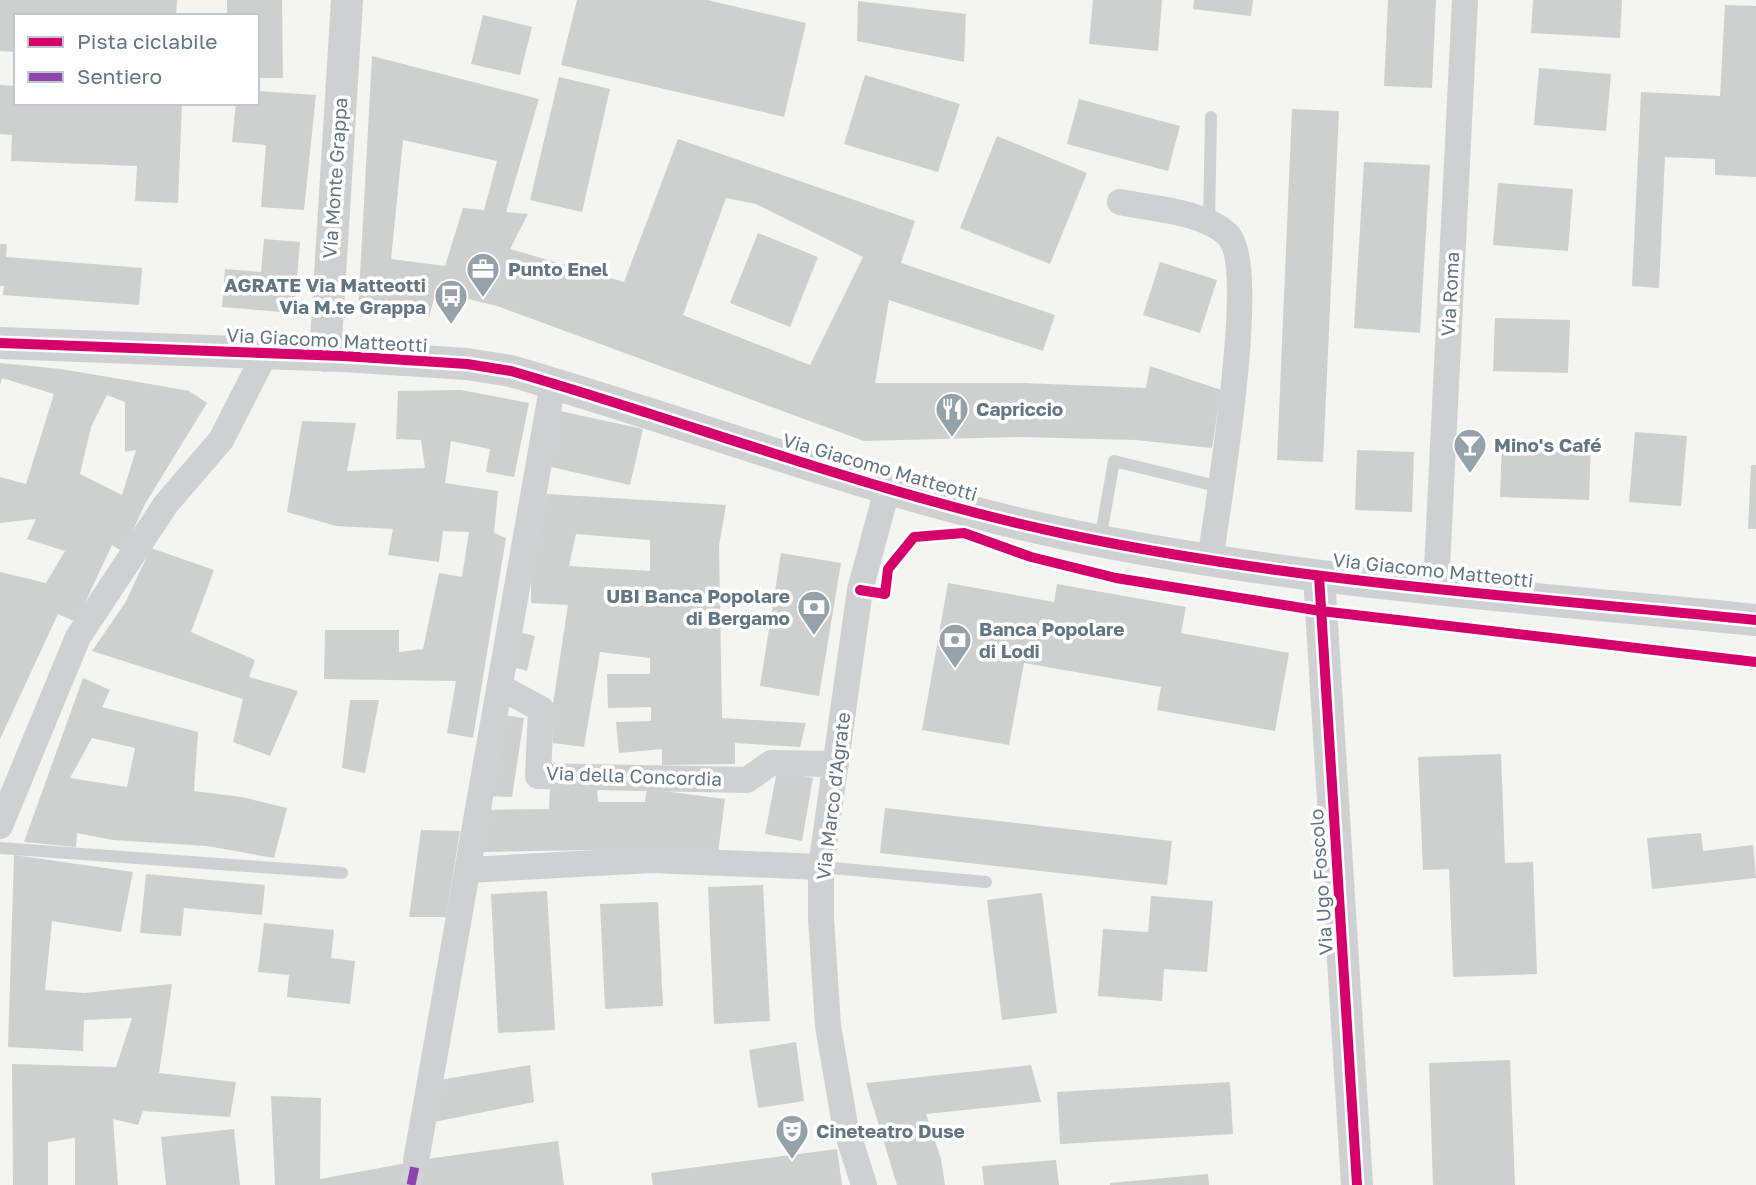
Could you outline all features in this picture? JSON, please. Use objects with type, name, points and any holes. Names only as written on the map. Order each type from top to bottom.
[{"type":"street","name":"Via Monte Grappa","points":[[324,356],[347,0]]},
{"type":"street","name":"Via Roma","points":[[1436,588],[1465,0]]},
{"type":"street","points":[[1120,202],[1209,222],[1229,236],[1240,260],[1234,394],[1210,561]]},
{"type":"street","name":"Via Giacomo Matteotti","points":[[0,343],[467,364],[511,371],[553,383],[887,490],[1100,540],[1210,561],[1319,576],[1756,620]]},
{"type":"street","points":[[0,826],[78,637],[166,504],[221,440],[265,354]]},
{"type":"street","points":[[416,1161],[553,383]]},
{"type":"street","name":"Via Marco d'Agrate","points":[[864,1185],[845,1125],[828,1026],[821,918],[821,867],[860,590],[887,490]]},
{"type":"street","name":"Via Ugo Foscolo","points":[[1319,576],[1357,1185]]},
{"type":"street","name":"Via della Concordia","points":[[500,687],[541,709],[538,776],[747,780],[771,763],[835,764]]},
{"type":"street","points":[[468,870],[651,860],[821,867]]},
{"type":"lane","points":[[1209,222],[1211,117]]},
{"type":"lane","points":[[1100,540],[1114,461],[1220,487]]},
{"type":"lane","points":[[0,848],[342,873]]},
{"type":"lane","points":[[821,867],[986,882]]},
{"type":"building","points":[[0,0],[177,0],[176,14],[14,14],[14,52],[0,51]]},
{"type":"building","points":[[227,0],[282,0],[283,78],[259,78],[259,14],[227,14]]},
{"type":"building","points":[[577,0],[707,0],[806,23],[784,117],[561,65]]},
{"type":"building","points":[[1093,0],[1162,0],[1158,51],[1089,44]]},
{"type":"building","points":[[1194,0],[1253,0],[1251,16],[1193,9]]},
{"type":"building","points":[[1388,0],[1436,0],[1432,88],[1384,86]]},
{"type":"building","points":[[1533,0],[1622,0],[1620,38],[1531,33]]},
{"type":"building","points":[[858,1],[966,14],[964,62],[857,41]]},
{"type":"building","points":[[1725,5],[1756,6],[1756,177],[1715,175],[1715,159],[1665,157],[1659,288],[1632,286],[1641,92],[1720,96]]},
{"type":"building","points":[[483,15],[532,27],[520,75],[471,64]]},
{"type":"building","points":[[372,56],[539,99],[506,212],[528,214],[510,249],[624,282],[678,139],[915,221],[901,263],[1055,315],[1043,351],[889,300],[875,383],[1024,383],[1146,388],[1150,366],[1221,390],[1212,448],[1135,440],[1022,437],[864,441],[497,306],[436,291],[429,317],[358,313]],"holes":[[[403,140],[497,161],[484,210],[463,208],[445,266],[391,259]],[[726,198],[756,204],[863,257],[810,365],[683,315]]]},
{"type":"building","points":[[1539,68],[1611,74],[1606,131],[1534,125]]},
{"type":"building","points":[[865,75],[960,104],[938,172],[844,144]]},
{"type":"building","points":[[559,77],[610,89],[582,212],[530,200]]},
{"type":"building","points":[[0,85],[14,86],[14,105],[182,105],[178,203],[135,201],[137,166],[11,161],[12,135],[0,134]]},
{"type":"building","points":[[259,91],[316,95],[304,210],[261,207],[266,145],[232,142],[236,105],[259,105]]},
{"type":"building","points":[[1079,99],[1180,126],[1168,171],[1067,144]]},
{"type":"building","points":[[1292,109],[1339,111],[1323,462],[1277,460]]},
{"type":"building","points":[[997,136],[1087,173],[1050,264],[960,228]]},
{"type":"building","points":[[1364,162],[1430,165],[1420,333],[1354,328]]},
{"type":"building","points":[[1498,183],[1573,189],[1568,251],[1493,245]]},
{"type":"building","points":[[758,233],[818,257],[790,327],[730,303]]},
{"type":"building","points":[[264,239],[300,242],[294,313],[222,307],[225,269],[261,272]]},
{"type":"building","points":[[0,244],[7,244],[6,257],[142,268],[139,305],[3,295],[4,286],[0,286]]},
{"type":"building","points":[[1160,262],[1217,280],[1200,333],[1143,315]]},
{"type":"building","points":[[1495,318],[1570,320],[1568,373],[1493,371]]},
{"type":"building","points":[[0,363],[61,369],[189,391],[207,403],[145,504],[123,552],[112,545],[76,622],[58,614],[0,739],[0,572],[46,583],[65,551],[27,539],[36,519],[0,523],[0,477],[26,484],[54,394],[2,378],[0,385]],"holes":[[[107,395],[125,402],[125,452],[136,450],[122,495],[80,474],[91,427]]]},
{"type":"building","points":[[461,390],[529,403],[514,477],[486,472],[490,449],[451,441],[445,483],[498,491],[494,533],[506,538],[473,738],[447,733],[456,681],[324,679],[325,630],[399,630],[399,652],[423,649],[439,573],[462,577],[469,532],[443,531],[439,562],[388,555],[393,529],[336,526],[287,512],[302,421],[356,423],[347,471],[425,468],[421,440],[396,439],[398,391]]},
{"type":"building","points":[[560,411],[643,429],[630,485],[547,466]]},
{"type":"building","points":[[1635,432],[1687,436],[1681,506],[1629,502]]},
{"type":"building","points":[[1502,440],[1591,443],[1589,500],[1500,497]]},
{"type":"building","points":[[1357,450],[1414,452],[1412,512],[1355,510]]},
{"type":"building","points":[[1751,465],[1756,465],[1756,529],[1748,529]]},
{"type":"building","points":[[547,494],[726,505],[719,546],[722,718],[806,723],[800,747],[735,743],[735,764],[662,765],[662,749],[619,753],[616,722],[651,721],[651,707],[608,708],[607,674],[650,674],[650,658],[600,652],[584,747],[553,743],[553,704],[568,605],[531,603],[531,564]],"holes":[[[576,534],[650,540],[650,571],[569,566]]]},
{"type":"building","points":[[151,548],[214,570],[191,632],[255,660],[249,677],[298,691],[270,756],[233,742],[243,699],[92,651],[125,603]]},
{"type":"building","points":[[781,553],[841,563],[819,696],[760,686]]},
{"type":"building","points":[[948,583],[1054,602],[1057,584],[1186,607],[1181,633],[1289,653],[1275,731],[1157,710],[1161,687],[1024,663],[1009,745],[922,730]]},
{"type":"building","points":[[518,632],[535,636],[527,671],[510,666]]},
{"type":"building","points":[[83,678],[110,690],[102,707],[198,732],[194,791],[242,797],[287,808],[274,858],[207,846],[113,840],[77,833],[76,847],[24,842]],"holes":[[[92,738],[135,748],[127,787],[70,778]]]},
{"type":"building","points":[[350,700],[379,700],[365,773],[342,768]]},
{"type":"building","points":[[503,715],[524,718],[512,797],[487,796]]},
{"type":"building","points":[[1501,754],[1505,863],[1533,862],[1537,974],[1453,977],[1449,869],[1423,870],[1418,757]]},
{"type":"building","points":[[777,771],[813,778],[802,841],[765,834]]},
{"type":"building","points":[[597,787],[598,802],[645,802],[647,789],[725,799],[718,853],[645,849],[483,852],[482,810],[549,809],[550,788]]},
{"type":"building","points":[[885,808],[1172,841],[1167,885],[880,853]]},
{"type":"building","points":[[421,830],[460,831],[446,917],[409,917]]},
{"type":"building","points":[[1701,833],[1703,851],[1753,845],[1756,878],[1652,889],[1647,838]]},
{"type":"building","points":[[14,855],[133,872],[121,932],[52,921],[45,990],[84,993],[172,984],[159,1073],[236,1082],[230,1117],[143,1111],[138,1125],[113,1119],[118,1185],[75,1185],[75,1138],[48,1142],[48,1185],[13,1185],[12,1064],[116,1067],[132,1018],[84,1020],[83,1051],[8,1047]]},
{"type":"building","points":[[146,874],[265,885],[262,915],[184,908],[181,936],[140,933]]},
{"type":"building","points":[[763,885],[770,1021],[714,1024],[708,887]]},
{"type":"building","points":[[547,891],[555,1030],[498,1033],[491,894]]},
{"type":"building","points":[[1042,893],[1057,1013],[1002,1020],[987,900]]},
{"type":"building","points":[[1151,896],[1213,901],[1207,972],[1164,969],[1162,1001],[1098,996],[1103,929],[1148,932]]},
{"type":"building","points":[[658,902],[663,1006],[605,1009],[600,904]]},
{"type":"building","points":[[264,923],[334,930],[331,958],[355,961],[350,1004],[287,997],[289,975],[258,972]]},
{"type":"building","points":[[796,1042],[804,1101],[758,1108],[749,1050]]},
{"type":"building","points":[[1510,1060],[1515,1185],[1433,1185],[1429,1063]]},
{"type":"building","points":[[530,1065],[534,1102],[429,1123],[433,1081]]},
{"type":"building","points":[[1031,1065],[1041,1102],[926,1114],[941,1159],[945,1185],[897,1185],[866,1083]]},
{"type":"building","points":[[1230,1082],[1233,1134],[1060,1144],[1057,1092]]},
{"type":"building","points":[[271,1096],[321,1098],[320,1179],[434,1158],[558,1141],[564,1185],[275,1185]]},
{"type":"building","points":[[234,1129],[240,1185],[166,1185],[161,1137]]},
{"type":"building","name":"Cineteatro Duse","points":[[837,1149],[842,1185],[653,1185],[651,1173]]},
{"type":"building","points":[[1056,1160],[1059,1185],[984,1185],[982,1166]]},
{"type":"building","points":[[1208,1174],[1209,1185],[1110,1185],[1110,1183]]},
{"type":"tunnel","points":[[411,1185],[416,1161]]},
{"type":"marked path","points":[[411,1185],[416,1161]]},
{"type":"cycle path","points":[[0,343],[343,356],[467,364],[511,371],[858,480],[999,519],[1070,535],[1240,565],[1326,576],[1756,620]]},
{"type":"cycle path","points":[[860,590],[885,594],[888,569],[914,537],[964,533],[1031,557],[1116,578],[1321,611],[1756,662]]},
{"type":"cycle path","points":[[1319,576],[1357,1185]]},
{"type":"place","name":"Punto Enel","points":[[483,299]]},
{"type":"place","name":"AGRATE Via Matteotti Via M.te Grappa","points":[[451,326]]},
{"type":"place","name":"Capriccio","points":[[952,439]]},
{"type":"place","name":"Mino's Café","points":[[1470,475]]},
{"type":"place","name":"UBI Banca Popolare di Bergamo","points":[[814,637]]},
{"type":"place","name":"Banca Popolare di Lodi","points":[[955,670]]},
{"type":"place","name":"Cineteatro Duse","points":[[792,1161]]}]
